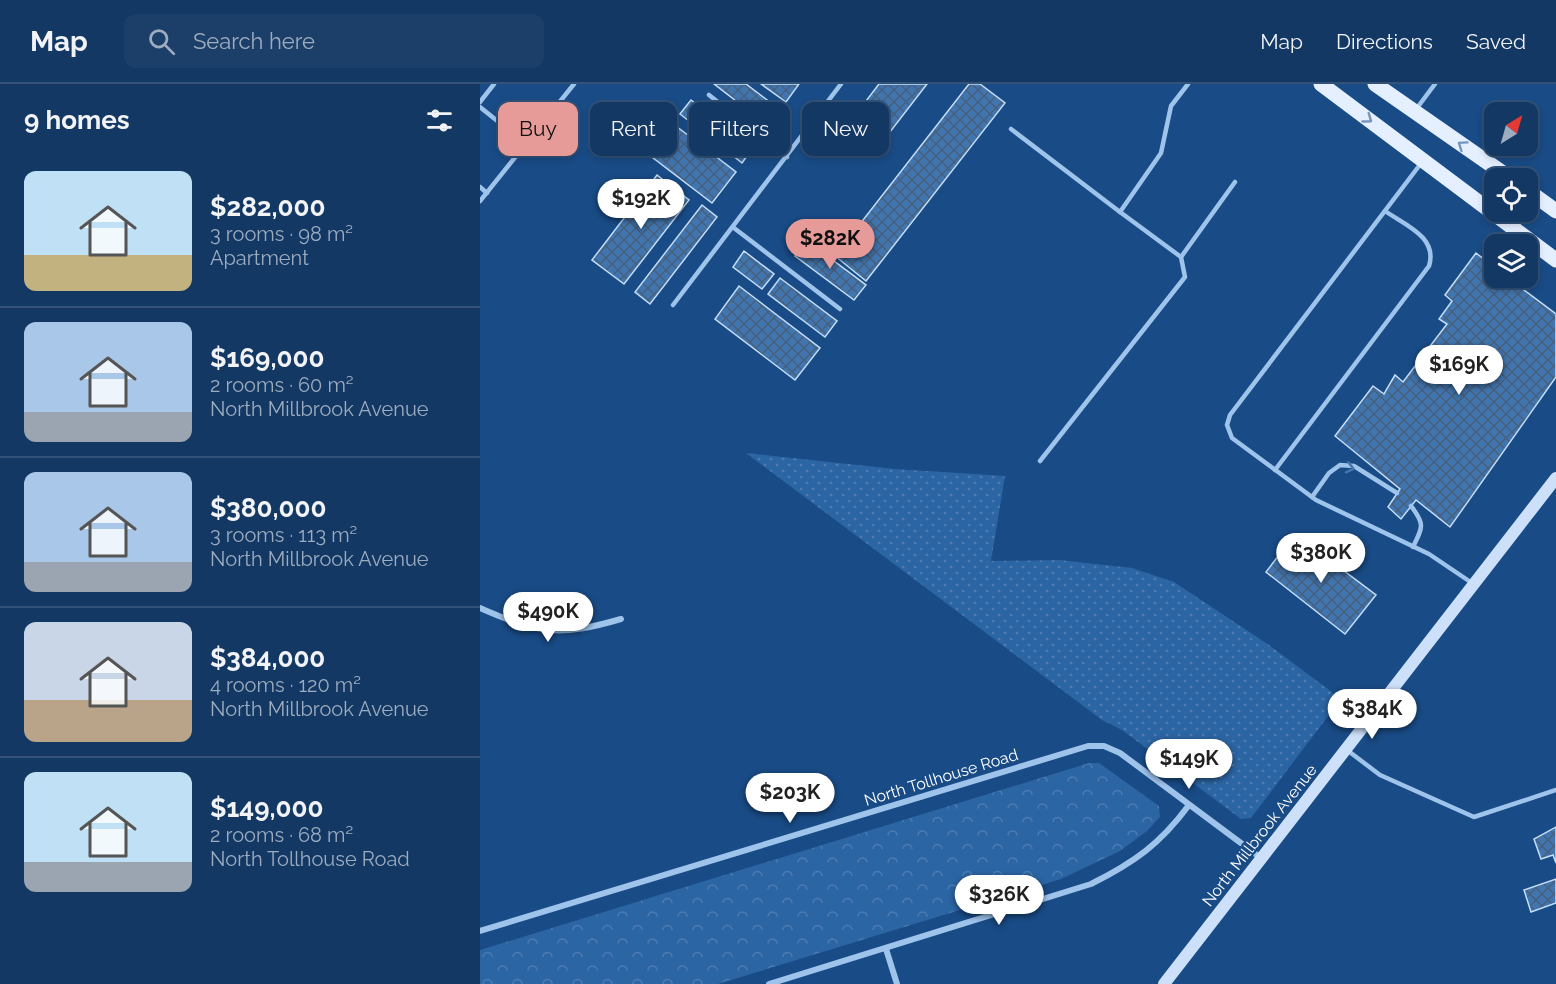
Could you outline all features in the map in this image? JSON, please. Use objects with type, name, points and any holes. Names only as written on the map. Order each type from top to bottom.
[{"type":"main road","points":[[1321,84],[1556,260]]},
{"type":"main road","points":[[1375,84],[1495,168]]},
{"type":"main road","points":[[1538,198],[1556,212]]},
{"type":"street","name":"North Millbrook Avenue","points":[[1164,984],[1556,477]]},
{"type":"street","points":[[480,608],[524,627],[556,633],[584,630],[621,619]]},
{"type":"street","name":"North Tollhouse Road","points":[[480,931],[1088,746],[1104,746],[1120,753],[1261,858]]},
{"type":"street","points":[[770,984],[1091,884],[1130,865],[1169,831],[1189,805]]},
{"type":"street","points":[[886,949],[897,984]]},
{"type":"lane","points":[[480,102],[494,84]]},
{"type":"lane","points":[[560,102],[574,84]]},
{"type":"lane","points":[[673,305],[788,157],[841,84]]},
{"type":"lane","points":[[1120,212],[1161,153],[1171,106],[1188,84]]},
{"type":"lane","points":[[1414,112],[1435,84]]},
{"type":"lane","points":[[709,95],[788,157]]},
{"type":"lane","points":[[480,106],[498,121]]},
{"type":"lane","points":[[1011,129],[1181,257],[1185,277],[1041,461]]},
{"type":"lane","points":[[480,201],[516,156]]},
{"type":"lane","points":[[1424,160],[1230,415],[1227,425],[1233,438],[1312,497],[1413,546],[1472,583]]},
{"type":"lane","points":[[1181,257],[1235,182]]},
{"type":"lane","points":[[480,187],[487,193]]},
{"type":"lane","points":[[1275,470],[1429,266],[1433,254],[1429,242],[1385,211]]},
{"type":"lane","points":[[734,228],[840,309]]},
{"type":"lane","points":[[1312,497],[1329,473],[1340,465],[1354,466],[1397,493]]},
{"type":"lane","points":[[1411,506],[1421,519],[1422,529],[1413,546]]},
{"type":"lane","points":[[1347,750],[1380,775],[1474,817],[1556,790]]},
{"type":"green space","points":[[746,453],[895,469],[1005,476],[991,561],[1059,560],[1132,568],[1174,582],[1269,645],[1341,699],[1251,818],[1241,819],[1122,730],[1102,720]]},
{"type":"green space","points":[[1089,763],[1099,763],[1159,806],[1160,817],[1147,831],[1120,851],[1061,879],[718,984],[480,984],[480,950]]},
{"type":"building","points":[[714,84],[746,84],[770,102],[737,102]]},
{"type":"building","points":[[761,84],[799,84],[786,102]]},
{"type":"building","points":[[879,84],[927,84],[889,133],[889,102],[865,102]]},
{"type":"building","points":[[969,84],[980,84],[1005,103],[866,281],[835,256]]},
{"type":"building","points":[[689,103],[689,121],[680,114]]},
{"type":"building","points":[[677,127],[689,136],[689,156],[715,156],[736,172],[712,203],[651,156],[677,156]]},
{"type":"building","points":[[733,156],[747,156],[742,163]]},
{"type":"building","points":[[657,175],[689,200],[624,284],[592,260]]},
{"type":"building","points":[[702,205],[717,217],[650,304],[635,292]]},
{"type":"building","points":[[806,240],[866,285],[854,300],[795,256]]},
{"type":"building","points":[[744,251],[774,274],[762,289],[733,267]]},
{"type":"building","points":[[1476,253],[1484,259],[1484,288],[1521,288],[1556,314],[1556,377],[1450,527],[1416,500],[1401,519],[1388,507],[1400,489],[1335,436],[1373,386],[1384,394],[1395,375],[1403,382],[1447,324],[1439,319],[1452,301],[1445,295]]},
{"type":"building","points":[[780,278],[837,321],[825,337],[768,294]]},
{"type":"building","points":[[739,286],[820,348],[795,380],[715,319]]},
{"type":"building","points":[[1295,534],[1376,595],[1345,634],[1266,572]]},
{"type":"building","points":[[1556,827],[1556,863],[1553,855],[1541,859],[1534,839]]},
{"type":"building","points":[[1556,879],[1556,903],[1531,912],[1524,890]]}]
